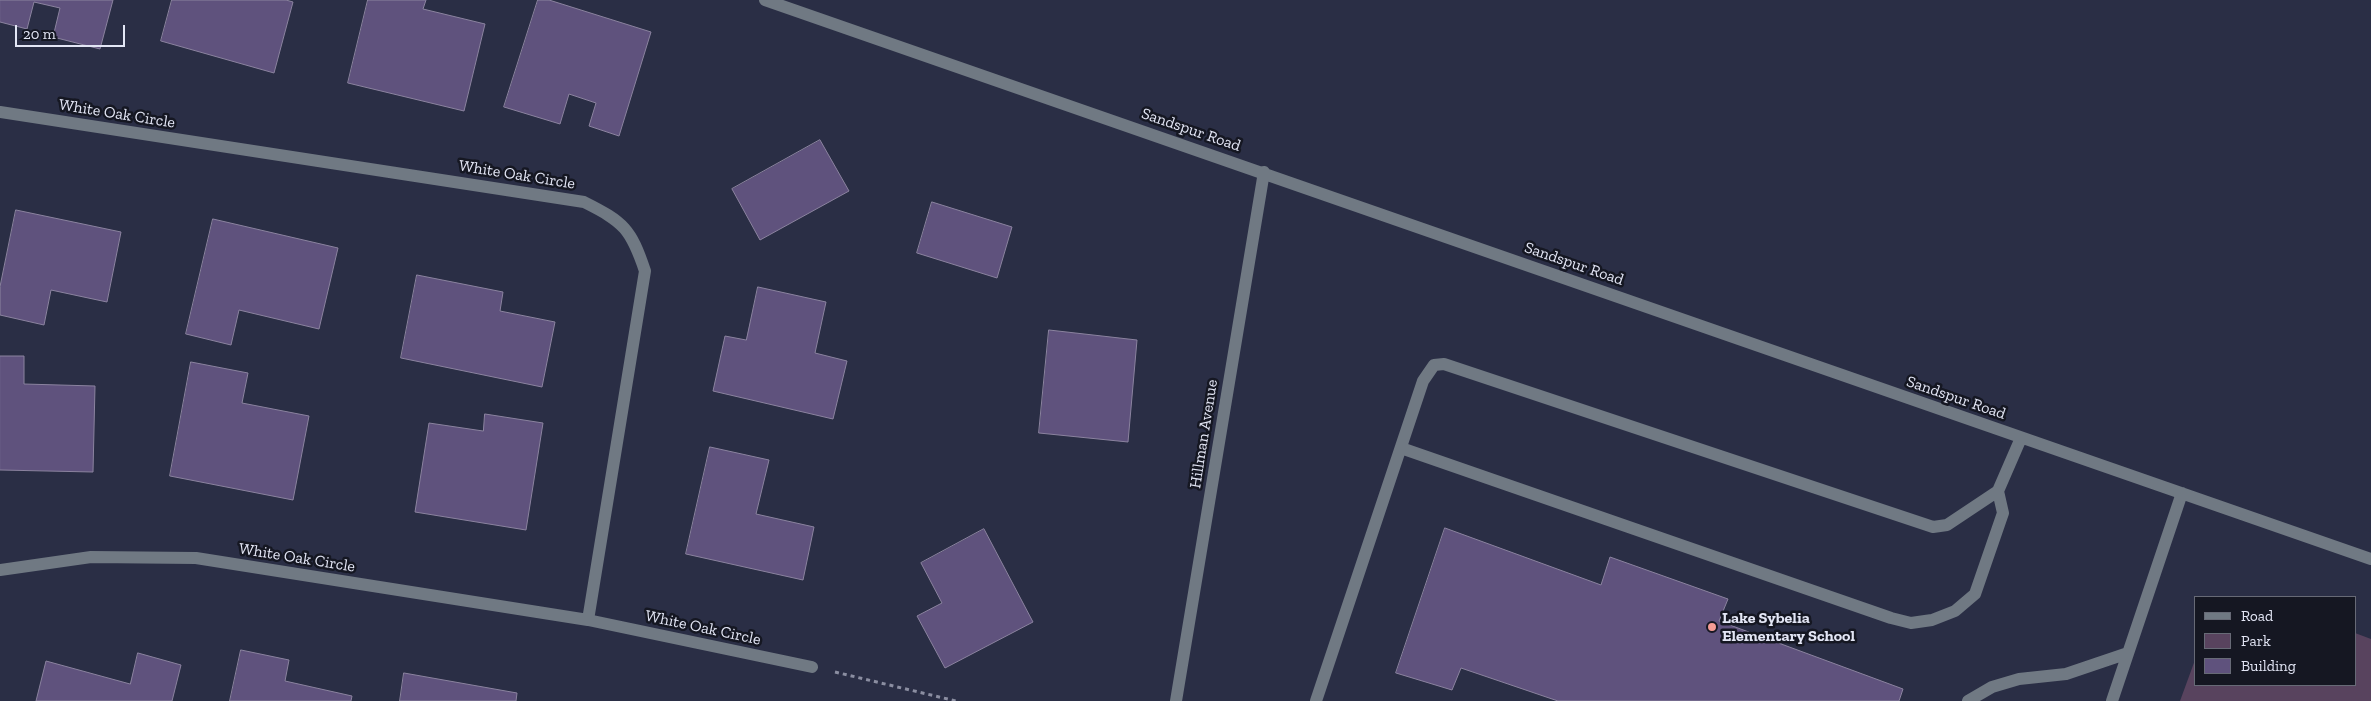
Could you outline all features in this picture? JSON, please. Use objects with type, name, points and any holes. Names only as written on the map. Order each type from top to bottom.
[{"type":"street","name":"Sandspur Road","points":[[765,0],[1264,172],[2371,559]]},
{"type":"street","name":"White Oak Circle","points":[[0,112],[584,202],[614,217],[635,241],[645,271],[588,620]]},
{"type":"street","name":"Hillman Avenue","points":[[1176,701],[1264,172]]},
{"type":"street","points":[[1316,701],[1427,372],[1434,365],[1444,364],[1933,527],[1947,525],[1998,491],[2021,438]]},
{"type":"street","points":[[1402,448],[1891,618],[1912,623],[1932,620],[1955,611],[1975,594],[2003,513],[1998,491]]},
{"type":"street","points":[[2112,701],[2182,493]]},
{"type":"street","name":"White Oak Circle","points":[[0,570],[91,557],[196,558],[588,620],[812,667]]},
{"type":"street","points":[[1968,701],[1992,687],[2019,679],[2066,674],[2128,653]]},
{"type":"path","points":[[812,667],[956,701]]},
{"type":"green space","points":[[2356,633],[2371,639],[2371,701],[2180,701],[2194,663],[2194,686],[2356,686]]},
{"type":"building","points":[[0,0],[113,0],[100,49],[53,37],[60,8],[34,2],[27,29],[0,22]]},
{"type":"building","points":[[172,0],[286,0],[293,2],[274,73],[161,41]]},
{"type":"building","points":[[368,0],[426,0],[423,9],[485,24],[464,111],[348,83]]},
{"type":"building","points":[[538,0],[549,0],[651,32],[619,136],[589,126],[596,103],[569,94],[560,124],[504,107]]},
{"type":"building","points":[[820,140],[849,191],[760,240],[732,189]]},
{"type":"building","points":[[932,202],[1012,227],[997,278],[917,253]]},
{"type":"building","points":[[16,210],[121,232],[107,302],[51,290],[44,325],[0,315],[0,287]]},
{"type":"building","points":[[213,219],[338,248],[319,329],[239,310],[231,345],[186,334]]},
{"type":"building","points":[[417,275],[503,292],[500,311],[555,322],[542,387],[401,358]]},
{"type":"building","points":[[758,287],[826,302],[815,353],[847,361],[833,419],[713,391],[725,336],[746,340]]},
{"type":"building","points":[[1049,330],[1137,340],[1128,442],[1039,433]]},
{"type":"building","points":[[0,356],[24,356],[24,384],[95,386],[93,472],[0,470]]},
{"type":"building","points":[[191,362],[248,373],[242,403],[309,416],[293,500],[170,476]]},
{"type":"building","points":[[485,414],[543,423],[526,530],[415,512],[429,423],[483,431]]},
{"type":"building","points":[[710,447],[769,460],[756,514],[814,527],[803,580],[686,554]]},
{"type":"building","points":[[1445,528],[1601,585],[1610,557],[1728,599],[1719,621],[1903,689],[1899,701],[1558,701],[1461,668],[1452,690],[1396,673]]},
{"type":"building","points":[[984,529],[1033,622],[945,668],[917,616],[942,603],[921,563]]},
{"type":"building","points":[[241,650],[289,660],[285,681],[352,696],[351,701],[230,701]]},
{"type":"building","points":[[138,653],[181,665],[172,701],[36,701],[46,661],[130,684]]},
{"type":"building","points":[[404,673],[517,693],[516,701],[400,701]]},
{"type":"place","name":"Lake Sybelia Elementary School","points":[[1712,627]]}]
